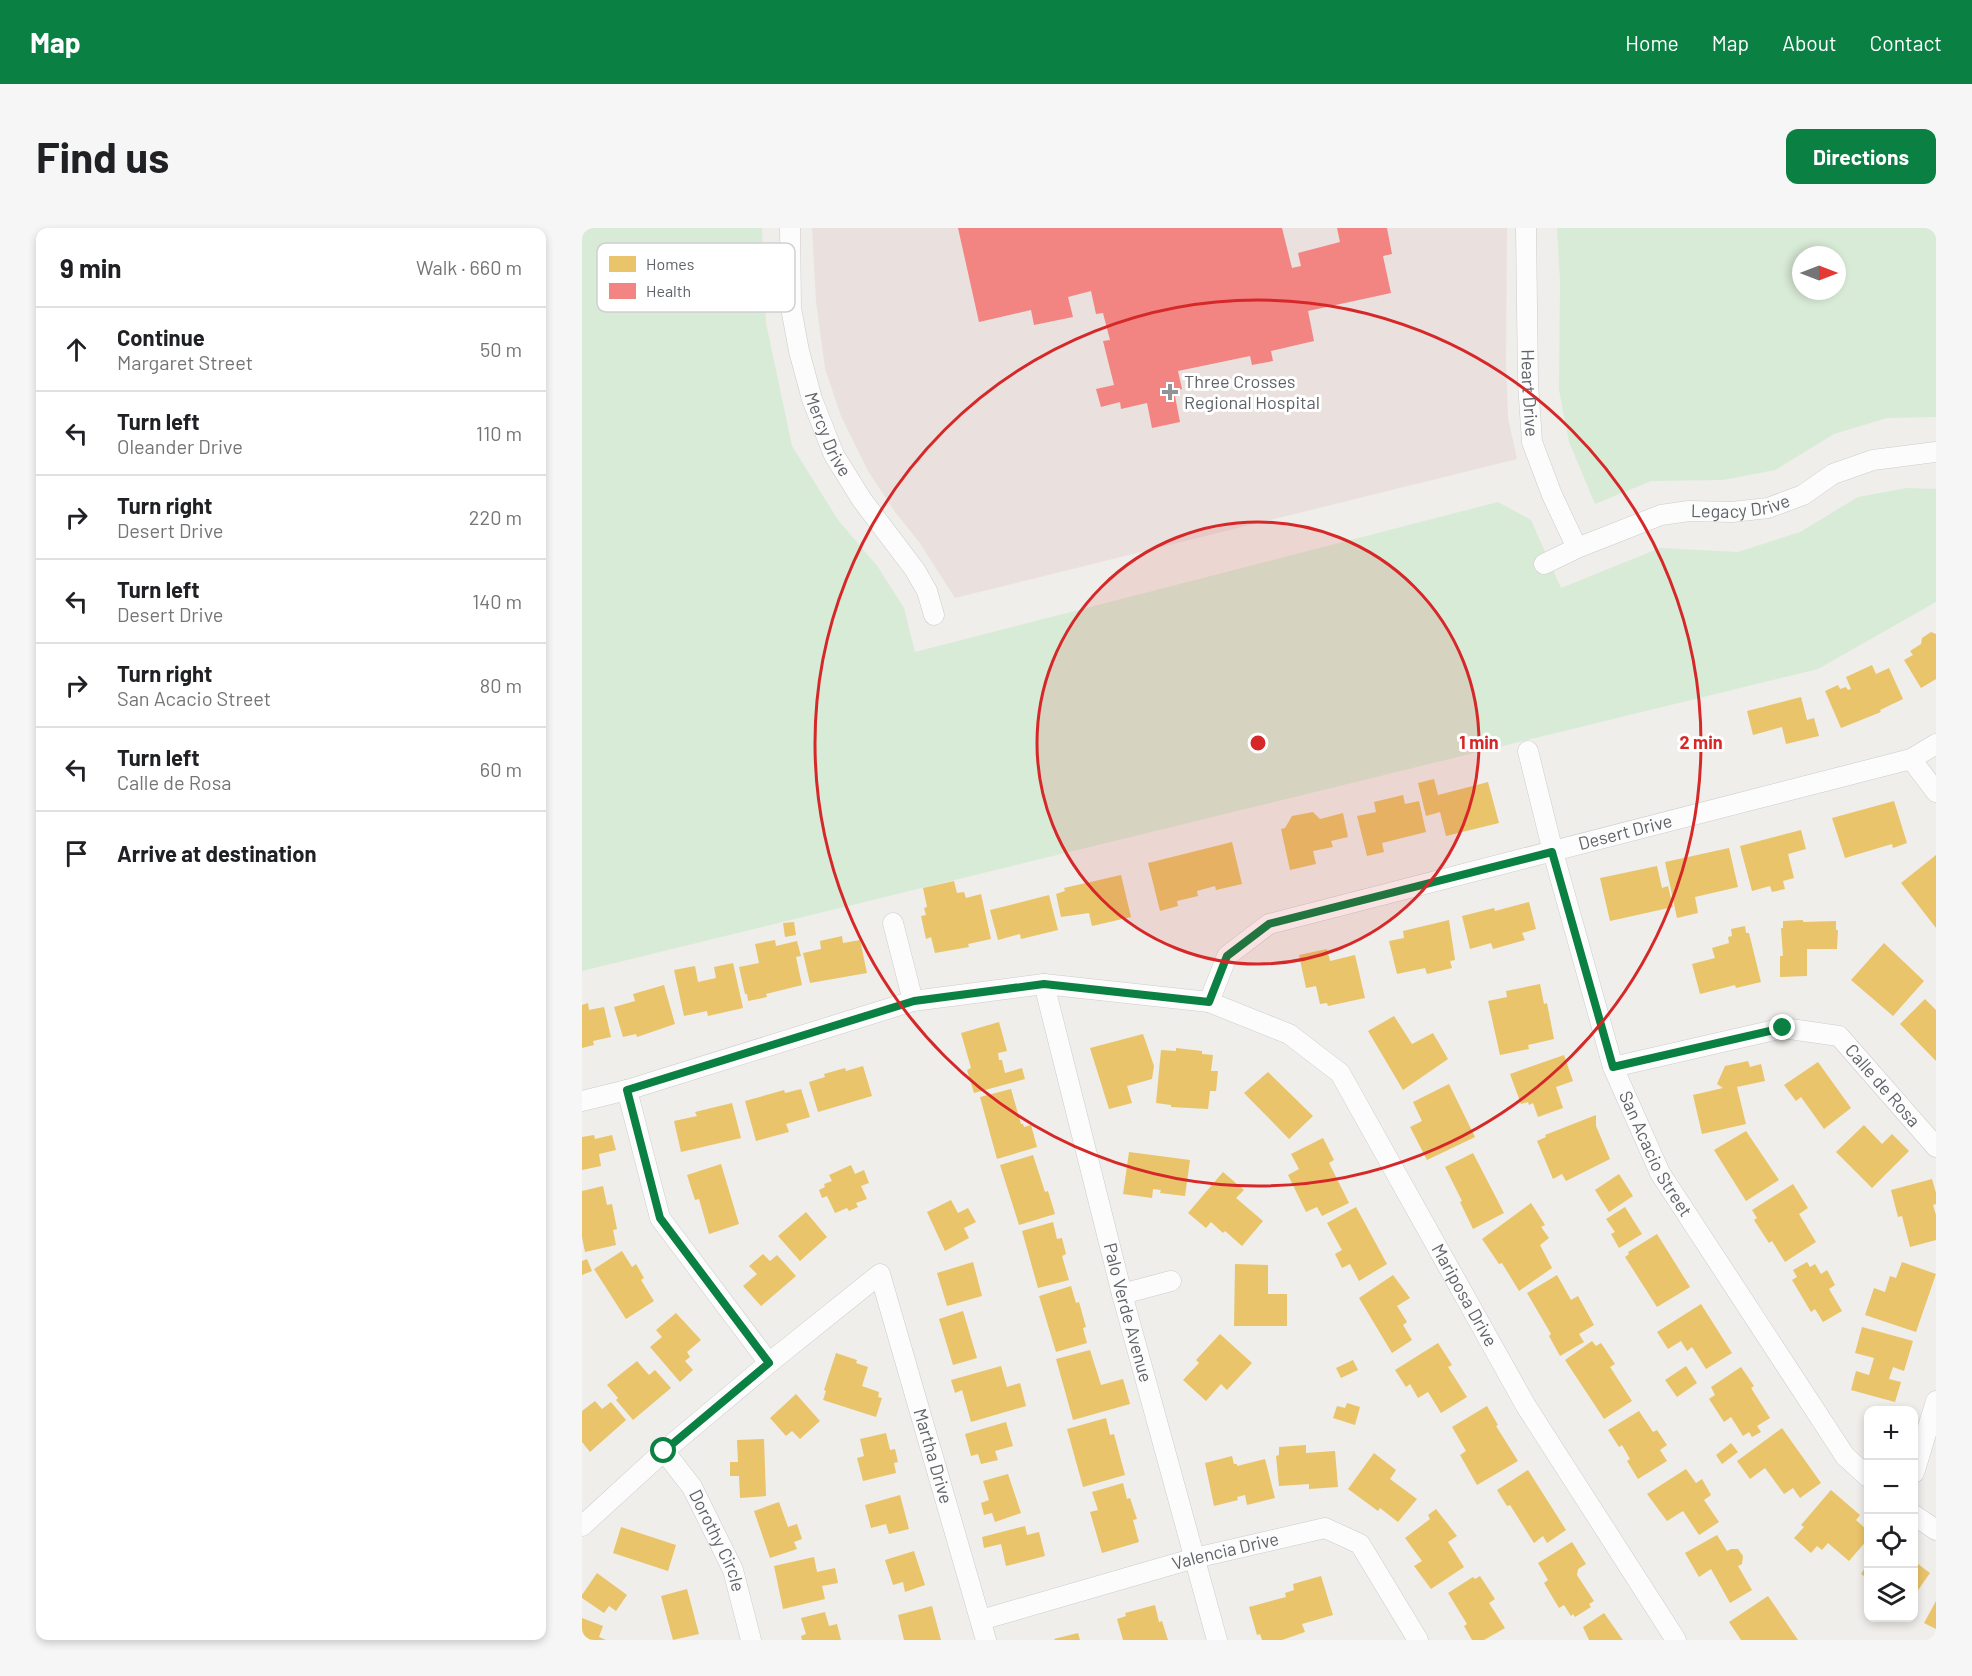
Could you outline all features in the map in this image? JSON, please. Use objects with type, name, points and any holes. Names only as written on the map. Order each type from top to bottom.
[{"type":"street","name":"Mercy Drive","points":[[790,228],[790,243]]},
{"type":"street","name":"Heart Drive","points":[[1526,228],[1528,383],[1532,442],[1552,495],[1577,548]]},
{"type":"street","name":"Mercy Drive","points":[[792,312],[812,399],[834,455],[862,500],[915,570],[927,591],[934,615]]},
{"type":"street","name":"Legacy Drive","points":[[1544,564],[1577,548],[1660,515],[1689,510],[1732,512],[1768,508],[1803,495],[1833,474],[1873,460],[1936,452]]},
{"type":"street","name":"Desert Drive","points":[[1209,1002],[1227,956],[1269,924],[1911,759],[1936,744]]},
{"type":"street","name":"San Acacio Street","points":[[1528,751],[1552,852],[1613,1067],[1660,1173],[1845,1456],[1864,1473]]},
{"type":"street","points":[[1911,759],[1936,792]]},
{"type":"street","points":[[893,923],[914,1001]]},
{"type":"street","points":[[582,1101],[627,1090],[914,1001],[1044,984],[1209,1002]]},
{"type":"street","name":"Palo Verde Avenue","points":[[1044,984],[1122,1294],[1217,1640]]},
{"type":"street","name":"Mariposa Drive","points":[[1209,1002],[1289,1034],[1340,1073],[1526,1406],[1676,1640]]},
{"type":"street","name":"Calle de Rosa","points":[[1613,1067],[1783,1028],[1839,1036],[1936,1147]]},
{"type":"street","points":[[582,1526],[664,1451],[769,1363],[660,1218],[627,1090]]},
{"type":"street","name":"Martha Drive","points":[[769,1363],[880,1274],[986,1640]]},
{"type":"street","points":[[1122,1294],[1171,1281]]},
{"type":"street","points":[[1918,1460],[1936,1401]]},
{"type":"street","name":"Dorothy Circle","points":[[664,1451],[692,1487],[733,1570],[751,1640]]},
{"type":"street","points":[[1918,1518],[1936,1530]]},
{"type":"street","name":"Valencia Drive","points":[[981,1620],[1195,1558],[1325,1528],[1360,1544],[1418,1640]]},
{"type":"shaded area","name":"Three Crosses Regional Hospital","points":[[812,228],[1507,228],[1508,418],[1517,459],[955,598],[919,542],[895,512],[868,471],[841,416],[825,368],[816,302]]},
{"type":"green space","points":[[582,228],[762,228],[763,243],[597,243],[597,312],[766,312],[792,446],[838,520],[878,567],[904,608],[915,652],[1498,502],[1531,520],[1561,588],[1660,548],[1738,552],[1800,532],[1858,497],[1907,488],[1936,489],[1936,602],[1818,669],[582,971]]},
{"type":"green space","points":[[1557,228],[1936,228],[1936,417],[1887,418],[1834,434],[1775,470],[1723,480],[1651,481],[1595,504],[1569,442],[1559,390],[1560,281]]},
{"type":"building: Homes","points":[[1931,632],[1936,634],[1936,679],[1921,688],[1904,660],[1913,655],[1910,651],[1921,644],[1922,638]]},
{"type":"building: Homes","points":[[1872,665],[1876,674],[1889,668],[1903,699],[1880,710],[1881,712],[1841,728],[1825,691],[1838,685],[1840,689],[1846,687],[1848,690],[1851,689],[1846,677]]},
{"type":"building: Homes","points":[[1801,697],[1807,720],[1814,718],[1819,736],[1786,744],[1782,727],[1753,735],[1747,711]]},
{"type":"building: Homes","points":[[1434,779],[1438,795],[1488,782],[1499,823],[1446,836],[1440,812],[1426,816],[1418,783]]},
{"type":"building: Homes","points":[[1403,795],[1405,804],[1419,801],[1426,832],[1382,843],[1384,852],[1367,856],[1357,816],[1376,812],[1374,802]]},
{"type":"building: Homes","points":[[1894,801],[1907,843],[1893,848],[1892,844],[1845,858],[1832,818]]},
{"type":"building: Homes","points":[[1313,812],[1320,819],[1343,813],[1348,837],[1331,841],[1333,847],[1313,851],[1316,864],[1290,870],[1281,829],[1285,828],[1292,816]]},
{"type":"building: Homes","points":[[1801,830],[1806,849],[1788,854],[1794,878],[1783,881],[1785,889],[1772,892],[1770,886],[1752,891],[1740,846]]},
{"type":"building: Homes","points":[[1232,842],[1242,884],[1216,890],[1215,886],[1197,891],[1198,896],[1177,901],[1178,906],[1160,911],[1148,863]]},
{"type":"building: Homes","points":[[1729,848],[1738,887],[1695,897],[1698,913],[1677,918],[1665,862]]},
{"type":"building: Homes","points":[[1936,855],[1936,928],[1901,883]]},
{"type":"building: Homes","points":[[1657,866],[1662,888],[1668,886],[1673,907],[1610,921],[1600,878]]},
{"type":"building: Homes","points":[[1121,875],[1131,917],[1092,926],[1089,913],[1061,917],[1056,894],[1065,891],[1064,888]]},
{"type":"building: Homes","points":[[954,881],[957,893],[964,892],[966,898],[981,894],[991,939],[968,944],[969,947],[935,953],[931,937],[926,939],[921,916],[926,915],[924,908],[927,907],[923,888]]},
{"type":"building: Homes","points":[[1049,895],[1058,930],[1021,939],[1020,934],[998,940],[990,910]]},
{"type":"building: Homes","points":[[1529,902],[1536,929],[1522,933],[1525,940],[1493,949],[1491,943],[1470,949],[1462,916],[1494,908],[1495,911]]},
{"type":"building: Homes","points":[[1449,920],[1455,960],[1450,961],[1452,968],[1427,974],[1425,968],[1397,974],[1389,941],[1404,938],[1403,931]]},
{"type":"building: Homes","points":[[1803,920],[1803,922],[1836,921],[1837,949],[1807,949],[1807,976],[1780,977],[1780,956],[1783,956],[1781,928],[1783,928],[1783,921]]},
{"type":"building: Homes","points":[[794,922],[796,935],[785,937],[783,923]]},
{"type":"building: Homes","points":[[1745,926],[1746,933],[1749,933],[1761,982],[1736,988],[1735,985],[1700,994],[1692,964],[1715,958],[1712,948],[1729,943],[1728,937],[1732,936],[1731,929]]},
{"type":"building: Homes","points":[[842,936],[843,943],[860,940],[867,973],[810,983],[803,953],[821,949],[820,941]]},
{"type":"building: Homes","points":[[775,940],[776,946],[797,941],[801,956],[796,957],[802,985],[748,1001],[739,967],[759,963],[755,944]]},
{"type":"building: Homes","points":[[1884,943],[1924,981],[1893,1016],[1851,980]]},
{"type":"building: Homes","points":[[1327,949],[1330,961],[1355,955],[1365,998],[1328,1006],[1327,1003],[1320,1004],[1316,986],[1306,988],[1299,955]]},
{"type":"building: Homes","points":[[733,963],[743,1008],[708,1016],[707,1011],[684,1016],[674,970],[695,966],[698,982],[716,978],[714,967]]},
{"type":"building: Homes","points":[[1540,984],[1544,1004],[1547,1003],[1554,1039],[1528,1045],[1529,1049],[1500,1055],[1488,1001],[1507,997],[1506,991]]},
{"type":"building: Homes","points":[[664,985],[675,1024],[637,1037],[636,1034],[623,1037],[614,1007],[635,1001],[633,994]]},
{"type":"building: Homes","points":[[1925,999],[1936,1010],[1936,1061],[1900,1024]]},
{"type":"building: Homes","points":[[588,1003],[589,1010],[604,1007],[611,1037],[593,1041],[594,1045],[582,1048],[582,1005]]},
{"type":"building: Homes","points":[[1394,1016],[1412,1044],[1433,1033],[1448,1059],[1403,1090],[1368,1031]]},
{"type":"building: Homes","points":[[999,1022],[1007,1051],[998,1053],[999,1060],[1002,1060],[1005,1073],[1022,1068],[1025,1079],[974,1093],[967,1070],[971,1068],[961,1033]]},
{"type":"building: Homes","points":[[1143,1034],[1154,1066],[1152,1079],[1127,1086],[1132,1103],[1109,1109],[1090,1048]]},
{"type":"building: Homes","points":[[1176,1048],[1202,1051],[1202,1054],[1213,1055],[1211,1071],[1218,1071],[1216,1091],[1210,1091],[1208,1109],[1171,1107],[1171,1105],[1156,1103],[1161,1050],[1176,1051]]},
{"type":"building: Homes","points":[[1564,1055],[1573,1081],[1556,1087],[1563,1108],[1538,1117],[1533,1103],[1521,1104],[1510,1074]]},
{"type":"building: Homes","points":[[1748,1061],[1750,1067],[1761,1064],[1765,1081],[1737,1087],[1746,1124],[1702,1134],[1693,1095],[1723,1088],[1717,1084],[1725,1066]]},
{"type":"building: Homes","points":[[1818,1062],[1851,1108],[1824,1129],[1801,1097],[1796,1101],[1784,1085]]},
{"type":"building: Homes","points":[[863,1066],[872,1096],[818,1112],[809,1082],[825,1077],[824,1074]]},
{"type":"building: Homes","points":[[1268,1072],[1313,1116],[1289,1139],[1244,1093]]},
{"type":"building: Homes","points":[[1449,1084],[1475,1137],[1427,1160],[1410,1127],[1422,1121],[1413,1102]]},
{"type":"building: Homes","points":[[801,1089],[810,1117],[786,1124],[789,1132],[756,1141],[745,1101],[784,1090],[785,1093]]},
{"type":"building: Homes","points":[[1011,1089],[1021,1124],[1024,1127],[1031,1125],[1037,1147],[997,1159],[980,1097]]},
{"type":"building: Homes","points":[[732,1103],[741,1138],[681,1152],[674,1121],[697,1116],[695,1112]]},
{"type":"building: Homes","points":[[1596,1115],[1596,1126],[1610,1159],[1566,1181],[1562,1174],[1553,1179],[1537,1141],[1546,1137],[1545,1135]]},
{"type":"building: Homes","points":[[1864,1125],[1882,1144],[1892,1134],[1909,1151],[1872,1188],[1836,1152]]},
{"type":"building: Homes","points":[[1746,1131],[1779,1180],[1746,1201],[1714,1150]]},
{"type":"building: Homes","points":[[594,1135],[595,1139],[612,1135],[616,1150],[599,1154],[601,1166],[582,1170],[582,1137]]},
{"type":"building: Homes","points":[[1323,1138],[1334,1160],[1329,1163],[1349,1203],[1322,1216],[1317,1207],[1306,1212],[1288,1175],[1299,1169],[1291,1154]]},
{"type":"building: Homes","points":[[1129,1152],[1190,1160],[1185,1196],[1160,1193],[1161,1190],[1153,1189],[1152,1198],[1123,1194]]},
{"type":"building: Homes","points":[[1473,1153],[1504,1213],[1473,1229],[1445,1167]]},
{"type":"building: Homes","points":[[1033,1155],[1055,1214],[1019,1225],[1000,1165]]},
{"type":"building: Homes","points":[[721,1164],[739,1224],[709,1234],[699,1199],[695,1200],[687,1175]]},
{"type":"building: Homes","points":[[851,1165],[855,1174],[864,1170],[869,1183],[861,1186],[867,1199],[856,1203],[858,1207],[849,1211],[847,1208],[835,1213],[827,1196],[822,1198],[819,1190],[825,1187],[824,1184],[832,1181],[829,1175]]},
{"type":"building: Homes","points":[[1223,1172],[1244,1190],[1236,1198],[1263,1221],[1242,1246],[1211,1222],[1206,1228],[1188,1213]]},
{"type":"building: Homes","points":[[1619,1174],[1633,1196],[1609,1212],[1595,1190]]},
{"type":"building: Homes","points":[[1932,1179],[1936,1193],[1936,1204],[1933,1205],[1936,1215],[1936,1240],[1910,1247],[1902,1216],[1898,1217],[1891,1190]]},
{"type":"building: Homes","points":[[1793,1184],[1808,1208],[1799,1214],[1816,1242],[1785,1262],[1772,1241],[1769,1243],[1754,1220],[1757,1218],[1752,1210]]},
{"type":"building: Homes","points":[[603,1186],[607,1205],[612,1204],[617,1229],[613,1230],[616,1245],[585,1252],[582,1237],[582,1191]]},
{"type":"building: Homes","points":[[951,1200],[958,1213],[968,1208],[976,1222],[964,1228],[969,1238],[945,1251],[927,1212]]},
{"type":"building: Homes","points":[[1531,1203],[1545,1225],[1541,1227],[1549,1238],[1540,1245],[1552,1268],[1519,1291],[1502,1263],[1499,1264],[1482,1239]]},
{"type":"building: Homes","points":[[1356,1207],[1387,1264],[1359,1281],[1350,1264],[1342,1268],[1335,1254],[1342,1250],[1327,1223]]},
{"type":"building: Homes","points":[[1625,1207],[1642,1234],[1619,1248],[1611,1234],[1615,1232],[1606,1219]]},
{"type":"building: Homes","points":[[806,1212],[827,1237],[800,1261],[778,1236]]},
{"type":"building: Homes","points":[[1053,1222],[1057,1239],[1062,1238],[1066,1254],[1062,1256],[1069,1280],[1038,1288],[1022,1231]]},
{"type":"building: Homes","points":[[1657,1234],[1690,1287],[1657,1307],[1625,1257],[1629,1254],[1628,1252]]},
{"type":"building: Homes","points":[[622,1251],[632,1267],[636,1264],[644,1278],[641,1280],[654,1301],[626,1319],[594,1269]]},
{"type":"building: Homes","points":[[763,1254],[770,1261],[777,1255],[796,1276],[761,1306],[743,1286],[757,1274],[749,1266]]},
{"type":"building: Homes","points":[[587,1259],[592,1271],[582,1275],[582,1261]]},
{"type":"building: Homes","points":[[973,1262],[982,1296],[947,1306],[937,1273]]},
{"type":"building: Homes","points":[[1807,1262],[1810,1267],[1815,1264],[1821,1274],[1827,1270],[1835,1285],[1829,1289],[1842,1311],[1823,1322],[1815,1309],[1811,1312],[1792,1280],[1797,1277],[1793,1270]]},
{"type":"building: Homes","points":[[1902,1262],[1936,1274],[1916,1332],[1865,1315],[1874,1288],[1885,1292],[1890,1276],[1896,1278]]},
{"type":"building: Homes","points":[[1235,1264],[1268,1265],[1268,1294],[1287,1294],[1287,1326],[1234,1326]]},
{"type":"building: Homes","points":[[1393,1275],[1410,1298],[1397,1306],[1407,1322],[1403,1325],[1412,1340],[1392,1353],[1359,1298]]},
{"type":"building: Homes","points":[[1557,1275],[1571,1300],[1578,1296],[1594,1325],[1579,1334],[1584,1342],[1560,1356],[1549,1336],[1551,1334],[1527,1293]]},
{"type":"building: Homes","points":[[1071,1286],[1076,1303],[1079,1302],[1086,1327],[1083,1328],[1087,1343],[1056,1352],[1039,1296]]},
{"type":"building: Homes","points":[[1701,1304],[1732,1353],[1706,1369],[1692,1347],[1687,1351],[1681,1341],[1668,1349],[1657,1332]]},
{"type":"building: Homes","points":[[963,1311],[977,1358],[953,1365],[939,1319]]},
{"type":"building: Homes","points":[[676,1313],[701,1340],[687,1352],[690,1357],[685,1361],[693,1370],[680,1382],[650,1347],[662,1337],[656,1330]]},
{"type":"building: Homes","points":[[1862,1327],[1913,1341],[1904,1371],[1893,1367],[1889,1379],[1901,1382],[1895,1402],[1851,1390],[1856,1371],[1869,1375],[1874,1358],[1855,1353]]},
{"type":"building: Homes","points":[[1220,1334],[1252,1363],[1227,1390],[1221,1384],[1206,1401],[1183,1380],[1199,1363],[1196,1360]]},
{"type":"building: Homes","points":[[1592,1341],[1596,1346],[1601,1343],[1615,1364],[1610,1367],[1632,1401],[1604,1419],[1565,1360]]},
{"type":"building: Homes","points":[[1438,1343],[1452,1365],[1448,1367],[1467,1397],[1441,1413],[1428,1392],[1418,1398],[1410,1384],[1406,1387],[1395,1370]]},
{"type":"building: Homes","points":[[1090,1350],[1101,1385],[1123,1379],[1130,1404],[1073,1420],[1056,1359]]},
{"type":"building: Homes","points":[[836,1353],[857,1360],[856,1363],[868,1367],[862,1386],[879,1392],[878,1397],[882,1398],[876,1417],[823,1400]]},
{"type":"building: Homes","points":[[1353,1360],[1358,1370],[1341,1378],[1336,1368]]},
{"type":"building: Homes","points":[[637,1361],[649,1375],[655,1370],[671,1388],[633,1420],[607,1385]]},
{"type":"building: Homes","points":[[1001,1366],[1007,1387],[1020,1383],[1026,1406],[971,1422],[962,1390],[955,1393],[951,1380]]},
{"type":"building: Homes","points":[[1686,1366],[1697,1383],[1677,1397],[1665,1380]]},
{"type":"building: Homes","points":[[1741,1367],[1754,1386],[1751,1388],[1770,1418],[1757,1426],[1761,1432],[1752,1437],[1749,1432],[1743,1436],[1731,1417],[1724,1422],[1709,1399],[1715,1395],[1711,1387]]},
{"type":"building: Homes","points":[[796,1394],[820,1421],[800,1439],[792,1431],[786,1436],[770,1418]]},
{"type":"building: Homes","points":[[595,1401],[602,1409],[611,1402],[626,1420],[590,1452],[582,1442],[582,1411]]},
{"type":"building: Homes","points":[[1347,1403],[1360,1407],[1355,1425],[1333,1418],[1337,1406],[1345,1408]]},
{"type":"building: Homes","points":[[1487,1406],[1498,1425],[1496,1426],[1518,1461],[1477,1485],[1460,1455],[1466,1451],[1452,1427]]},
{"type":"building: Homes","points":[[1639,1411],[1653,1432],[1657,1430],[1667,1445],[1660,1450],[1667,1461],[1638,1479],[1627,1461],[1630,1459],[1622,1445],[1619,1447],[1608,1430]]},
{"type":"building: Homes","points":[[1106,1418],[1110,1435],[1114,1434],[1125,1475],[1083,1487],[1067,1429]]},
{"type":"building: Homes","points":[[1006,1422],[1013,1446],[995,1451],[998,1460],[981,1464],[978,1454],[971,1456],[965,1434]]},
{"type":"building: Homes","points":[[1782,1428],[1821,1483],[1800,1498],[1793,1488],[1784,1494],[1765,1468],[1750,1479],[1737,1461]]},
{"type":"building: Homes","points":[[886,1433],[890,1450],[895,1449],[898,1462],[894,1463],[896,1473],[863,1481],[857,1458],[864,1456],[860,1439]]},
{"type":"building: Homes","points":[[764,1439],[766,1496],[740,1498],[739,1476],[730,1476],[730,1462],[738,1462],[737,1440]]},
{"type":"building: Homes","points":[[1731,1443],[1738,1452],[1722,1464],[1716,1455]]},
{"type":"building: Homes","points":[[1306,1445],[1306,1453],[1335,1451],[1338,1487],[1309,1489],[1309,1484],[1279,1486],[1276,1456],[1279,1455],[1279,1447]]},
{"type":"building: Homes","points":[[1374,1453],[1396,1470],[1390,1479],[1417,1499],[1398,1522],[1380,1508],[1378,1511],[1348,1489]]},
{"type":"building: Homes","points":[[1232,1456],[1237,1466],[1265,1459],[1275,1498],[1247,1505],[1245,1495],[1237,1497],[1238,1500],[1214,1506],[1205,1463]]},
{"type":"building: Homes","points":[[1686,1469],[1696,1483],[1702,1479],[1711,1495],[1704,1500],[1719,1522],[1699,1535],[1683,1511],[1667,1521],[1647,1494]]},
{"type":"building: Homes","points":[[1528,1470],[1566,1530],[1547,1543],[1543,1536],[1534,1543],[1510,1505],[1507,1506],[1497,1490]]},
{"type":"building: Homes","points":[[1008,1474],[1021,1513],[995,1522],[992,1513],[984,1515],[981,1503],[989,1500],[983,1481]]},
{"type":"building: Homes","points":[[1123,1483],[1127,1499],[1130,1498],[1137,1519],[1133,1520],[1139,1542],[1102,1553],[1090,1512],[1098,1510],[1092,1492]]},
{"type":"building: Homes","points":[[1831,1490],[1860,1515],[1856,1520],[1864,1527],[1864,1544],[1849,1561],[1828,1543],[1822,1550],[1817,1546],[1811,1553],[1794,1538],[1804,1527],[1801,1525]]},
{"type":"building: Homes","points":[[900,1495],[909,1529],[889,1534],[886,1524],[871,1528],[865,1505]]},
{"type":"building: Homes","points":[[779,1502],[788,1527],[797,1524],[802,1539],[794,1542],[797,1549],[770,1558],[754,1511]]},
{"type":"building: Homes","points":[[1436,1509],[1457,1536],[1448,1542],[1464,1567],[1431,1589],[1414,1566],[1422,1561],[1405,1538],[1430,1519],[1428,1515]]},
{"type":"building: Homes","points":[[1025,1526],[1027,1535],[1039,1532],[1045,1556],[1006,1566],[1001,1544],[984,1548],[982,1537]]},
{"type":"building: Homes","points":[[621,1527],[676,1545],[668,1571],[613,1553]]},
{"type":"building: Homes","points":[[1717,1535],[1727,1551],[1738,1549],[1743,1556],[1742,1564],[1738,1566],[1752,1590],[1730,1603],[1711,1569],[1699,1577],[1685,1553]]},
{"type":"building: Homes","points":[[1572,1542],[1586,1564],[1578,1569],[1577,1575],[1594,1601],[1589,1604],[1591,1607],[1575,1617],[1573,1614],[1571,1616],[1564,1605],[1559,1608],[1544,1583],[1548,1580],[1538,1563]]},
{"type":"building: Homes","points":[[914,1551],[925,1585],[905,1592],[903,1582],[893,1585],[885,1560]]},
{"type":"building: Homes","points":[[814,1557],[817,1572],[835,1568],[838,1583],[822,1586],[825,1599],[783,1609],[774,1566]]},
{"type":"building: Homes","points":[[1918,1564],[1930,1573],[1918,1590]]},
{"type":"building: Homes","points":[[597,1573],[627,1595],[616,1611],[609,1606],[604,1613],[582,1598]]},
{"type":"building: Homes","points":[[1321,1576],[1333,1615],[1302,1624],[1305,1632],[1282,1640],[1262,1640],[1260,1634],[1257,1635],[1249,1607],[1286,1597],[1285,1593],[1294,1590],[1293,1584]]},
{"type":"building: Homes","points":[[1480,1576],[1495,1599],[1489,1603],[1505,1628],[1484,1640],[1472,1640],[1464,1626],[1467,1624],[1448,1593],[1473,1577],[1475,1579]]},
{"type":"building: Homes","points":[[687,1589],[699,1634],[673,1640],[661,1596]]},
{"type":"building: Homes","points":[[1768,1596],[1798,1640],[1741,1640],[1729,1622]]},
{"type":"building: Homes","points":[[1936,1601],[1936,1629],[1924,1623]]},
{"type":"building: Homes","points":[[1155,1605],[1159,1622],[1162,1621],[1168,1640],[1123,1640],[1117,1619],[1126,1616],[1125,1613]]},
{"type":"building: Homes","points":[[932,1606],[941,1640],[904,1640],[898,1615]]},
{"type":"building: Homes","points":[[825,1612],[829,1626],[837,1624],[841,1640],[802,1640],[801,1636],[806,1634],[801,1618]]},
{"type":"building: Homes","points":[[1604,1613],[1623,1640],[1589,1640],[1583,1627]]},
{"type":"building: Homes","points":[[582,1618],[603,1626],[599,1637],[606,1640],[582,1640]]},
{"type":"building: Homes","points":[[1078,1633],[1080,1640],[1054,1639]]},
{"type":"building: Health","points":[[958,228],[1282,228],[1292,268],[1301,266],[1298,253],[1340,242],[1337,228],[1387,228],[1392,254],[1383,256],[1391,293],[1308,311],[1314,341],[1271,351],[1273,361],[1252,365],[1250,356],[1178,371],[1182,389],[1174,391],[1180,422],[1152,428],[1147,403],[1121,409],[1120,402],[1101,407],[1096,389],[1114,385],[1103,341],[1110,340],[1103,313],[1096,314],[1091,291],[1068,297],[1073,317],[1034,325],[1031,310],[979,322]]},
{"type":"place","name":"Three Crosses Regional Hospital","points":[[1170,392]]},
{"type":"route","points":[[664,1451],[769,1363],[660,1218],[627,1090],[914,1001],[1044,984],[1209,1002],[1227,956],[1269,924],[1552,852],[1613,1067],[1783,1028]]}]
